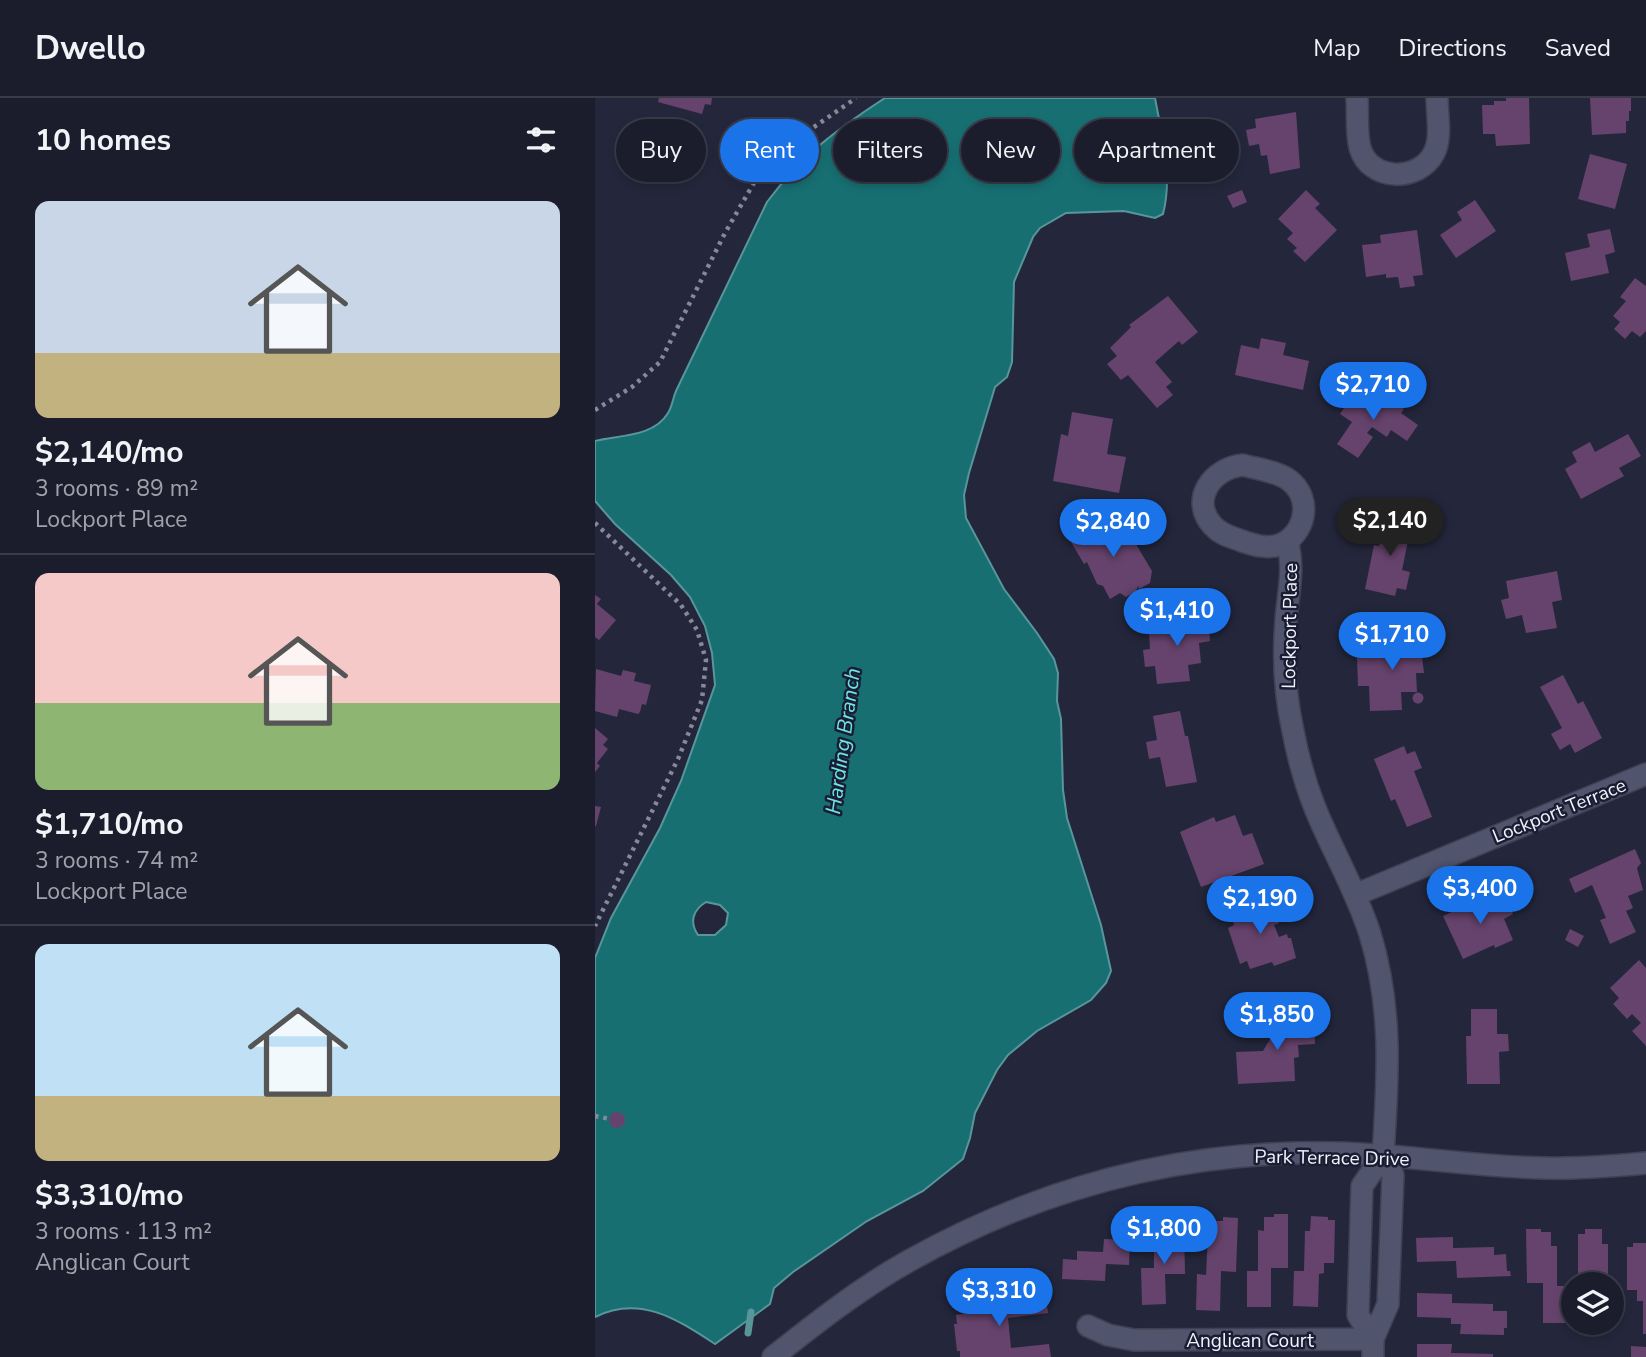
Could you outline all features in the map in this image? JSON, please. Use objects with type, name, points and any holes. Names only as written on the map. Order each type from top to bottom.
[{"type":"street","points":[[1357,98],[1360,147],[1373,166],[1394,175],[1417,170],[1433,155],[1437,144],[1437,98]]},
{"type":"street","name":"Lockport Place","points":[[1243,465],[1279,474],[1288,479],[1301,495],[1304,506],[1300,527],[1287,541],[1265,547],[1220,533],[1206,516],[1204,506],[1208,485],[1214,476],[1222,470],[1243,465]]},
{"type":"street","name":"Lockport Place","points":[[1287,541],[1292,574],[1285,650],[1286,690],[1292,730],[1315,808],[1355,895],[1373,946],[1387,1018],[1388,1071],[1383,1156]]},
{"type":"street","name":"Lockport Terrace","points":[[1355,895],[1646,774]]},
{"type":"street","name":"Park Terrace Drive","points":[[773,1357],[861,1291],[906,1262],[961,1233],[1036,1201],[1146,1169],[1207,1159],[1282,1152],[1383,1156],[1544,1168],[1646,1163]]},
{"type":"street","points":[[1383,1156],[1392,1175],[1388,1304],[1373,1348],[1358,1315],[1362,1186],[1383,1156]]},
{"type":"street","points":[[1359,1274],[1389,1276]]},
{"type":"street","name":"Anglican Court","points":[[1088,1326],[1108,1335],[1134,1340],[1277,1349],[1373,1348]]},
{"type":"path","points":[[595,410],[632,387],[660,362],[725,233],[755,181],[801,136],[856,98]]},
{"type":"path","points":[[595,523],[681,605],[697,630],[706,660],[702,700],[683,747],[595,926]]},
{"type":"path","points":[[595,1116],[610,1119]]},
{"type":"water","points":[[885,98],[1155,98],[1159,119],[1074,119],[1074,182],[1167,182],[1163,214],[1155,218],[1124,211],[1066,213],[1040,228],[1033,237],[1014,282],[1012,362],[1007,377],[995,387],[964,495],[966,518],[1004,589],[1054,659],[1058,673],[1057,701],[1061,719],[1063,790],[1067,818],[1101,925],[1111,971],[1106,983],[1091,1000],[1037,1031],[1008,1055],[997,1070],[975,1113],[963,1159],[923,1191],[867,1221],[793,1272],[774,1288],[770,1304],[715,1344],[673,1319],[643,1309],[628,1308],[595,1317],[595,958],[611,918],[660,828],[681,781],[715,685],[712,653],[705,626],[690,597],[595,501],[595,441],[635,434],[662,421],[767,202],[783,182],[819,182],[819,147],[833,135],[833,182],[947,182],[947,119],[855,119]],"holes":[[[706,902],[720,905],[728,913],[726,925],[715,935],[698,935],[693,921],[698,909]]]},
{"type":"building","points":[[659,98],[712,98],[711,105],[705,104],[702,114],[658,102]]},
{"type":"building","points":[[1506,98],[1529,98],[1530,144],[1496,146],[1495,134],[1483,134],[1482,105],[1494,105],[1494,101],[1506,101]]},
{"type":"building","points":[[1590,98],[1631,98],[1626,133],[1592,135]]},
{"type":"building","points":[[1296,112],[1300,168],[1270,174],[1267,155],[1261,156],[1259,144],[1249,146],[1246,130],[1256,128],[1255,119]]},
{"type":"building","points":[[1590,154],[1627,164],[1615,209],[1578,199]]},
{"type":"building","points":[[1242,190],[1247,202],[1233,208],[1227,196]]},
{"type":"building","points":[[1306,190],[1320,204],[1315,208],[1337,230],[1305,262],[1293,251],[1297,248],[1287,239],[1293,233],[1278,219]]},
{"type":"building","points":[[1475,200],[1496,231],[1456,258],[1440,235],[1462,220],[1457,212]]},
{"type":"building","points":[[1610,229],[1615,252],[1605,255],[1609,273],[1571,281],[1565,253],[1590,247],[1587,234]]},
{"type":"building","points":[[1417,230],[1423,275],[1413,276],[1415,286],[1400,288],[1398,277],[1386,278],[1386,274],[1366,277],[1362,245],[1381,243],[1380,235]]},
{"type":"building","points":[[1635,278],[1646,286],[1646,331],[1640,337],[1632,331],[1625,339],[1614,329],[1620,322],[1613,316],[1626,301],[1620,297]]},
{"type":"building","points":[[1168,296],[1198,332],[1182,345],[1179,341],[1155,362],[1172,382],[1166,387],[1173,395],[1157,408],[1128,375],[1121,380],[1107,364],[1117,356],[1110,348],[1131,327],[1129,325]]},
{"type":"building","points":[[1261,338],[1286,343],[1283,355],[1309,361],[1303,390],[1235,375],[1241,345],[1259,349]]},
{"type":"building","points":[[1367,392],[1378,396],[1380,393],[1404,409],[1401,413],[1418,425],[1407,441],[1391,430],[1387,437],[1372,427],[1367,433],[1373,437],[1358,458],[1337,444],[1352,422],[1340,414],[1351,398],[1356,401]]},
{"type":"building","points":[[1072,412],[1113,419],[1107,454],[1126,457],[1119,493],[1053,481],[1061,434],[1068,436]]},
{"type":"building","points":[[1628,434],[1641,456],[1619,468],[1624,476],[1581,499],[1565,469],[1577,462],[1572,452],[1590,442],[1595,452]]},
{"type":"building","points":[[1385,515],[1412,521],[1402,570],[1410,572],[1406,590],[1397,588],[1395,596],[1365,589],[1374,545],[1379,546]]},
{"type":"building","points":[[1112,516],[1126,540],[1134,541],[1152,571],[1150,583],[1139,589],[1138,586],[1136,591],[1126,597],[1120,593],[1110,599],[1103,586],[1097,584],[1087,562],[1084,564],[1071,542]]},
{"type":"building","points":[[1557,571],[1562,600],[1552,602],[1557,628],[1526,633],[1522,615],[1506,619],[1501,600],[1509,598],[1506,581]]},
{"type":"building","points":[[595,595],[601,599],[597,604],[616,620],[599,640],[595,637]]},
{"type":"building","points":[[1208,614],[1210,641],[1199,643],[1201,663],[1188,665],[1190,681],[1157,684],[1155,666],[1145,667],[1143,650],[1150,649],[1149,632],[1162,631],[1162,623]]},
{"type":"building","points":[[1419,631],[1424,673],[1416,673],[1417,692],[1401,692],[1402,710],[1370,711],[1369,686],[1358,686],[1357,657],[1394,656],[1393,632]]},
{"type":"building","points":[[596,669],[621,676],[623,670],[636,673],[634,681],[651,685],[646,705],[642,704],[638,714],[619,709],[617,717],[595,711]]},
{"type":"building","points":[[1563,675],[1578,704],[1583,701],[1602,738],[1575,753],[1570,744],[1560,750],[1551,734],[1562,728],[1540,687]]},
{"type":"building","points":[[1418,693],[1422,694],[1422,702],[1418,703],[1414,702],[1413,698],[1414,694]]},
{"type":"building","points":[[1180,711],[1197,782],[1166,787],[1160,757],[1149,759],[1146,742],[1157,740],[1153,716]]},
{"type":"building","points":[[595,728],[608,739],[603,745],[608,749],[597,763],[600,766],[595,772]]},
{"type":"building","points":[[1404,746],[1407,754],[1415,751],[1422,768],[1414,771],[1432,817],[1407,827],[1395,799],[1391,801],[1374,759]]},
{"type":"building","points":[[595,806],[601,807],[596,826],[595,826]]},
{"type":"building","points":[[1235,815],[1243,836],[1252,833],[1264,864],[1201,887],[1180,832],[1214,817],[1216,822]]},
{"type":"building","points":[[1635,849],[1641,863],[1637,868],[1643,890],[1628,896],[1633,908],[1626,911],[1636,932],[1610,944],[1600,920],[1606,918],[1592,885],[1575,893],[1569,879]]},
{"type":"building","points":[[1503,894],[1513,914],[1504,919],[1513,940],[1463,959],[1443,916],[1480,899],[1482,904]]},
{"type":"building","points":[[1270,898],[1279,923],[1274,925],[1279,937],[1287,934],[1288,938],[1291,938],[1296,958],[1274,966],[1272,962],[1250,969],[1247,961],[1240,964],[1228,928],[1234,925],[1230,912]]},
{"type":"building","points":[[1570,929],[1584,936],[1578,947],[1565,940]]},
{"type":"building","points":[[1639,960],[1646,968],[1646,1046],[1632,1031],[1641,1023],[1632,1014],[1627,1019],[1613,1004],[1619,998],[1610,988]]},
{"type":"building","points":[[1471,1009],[1497,1009],[1497,1034],[1508,1034],[1509,1051],[1499,1052],[1500,1084],[1467,1084],[1466,1036],[1471,1036]]},
{"type":"building","points":[[1314,1016],[1315,1044],[1298,1045],[1299,1057],[1294,1058],[1295,1081],[1238,1084],[1236,1052],[1263,1051],[1270,1039],[1272,1018]]},
{"type":"building","points":[[617,1112],[625,1120],[617,1128],[609,1120]]},
{"type":"building","points":[[1274,1214],[1288,1214],[1288,1268],[1271,1268],[1271,1307],[1247,1307],[1247,1271],[1258,1271],[1258,1230],[1264,1231],[1264,1217],[1274,1217]]},
{"type":"building","points":[[1311,1216],[1335,1220],[1334,1263],[1324,1263],[1324,1273],[1319,1274],[1318,1307],[1293,1306],[1294,1271],[1304,1271],[1305,1231],[1310,1231]]},
{"type":"building","points":[[1223,1217],[1238,1218],[1236,1272],[1221,1271],[1220,1311],[1196,1310],[1197,1274],[1206,1275],[1208,1234],[1213,1234],[1213,1221],[1223,1221]]},
{"type":"building","points":[[1184,1227],[1185,1274],[1165,1274],[1166,1304],[1142,1305],[1141,1268],[1154,1268],[1154,1242],[1162,1242],[1162,1228]]},
{"type":"building","points":[[1526,1229],[1551,1232],[1551,1246],[1557,1246],[1561,1323],[1543,1323],[1543,1283],[1527,1283]]},
{"type":"building","points":[[1585,1229],[1602,1229],[1602,1244],[1608,1244],[1608,1272],[1578,1272],[1578,1234],[1585,1234]]},
{"type":"building","points":[[1453,1237],[1453,1248],[1494,1247],[1494,1255],[1506,1254],[1507,1271],[1510,1271],[1511,1276],[1457,1278],[1456,1261],[1417,1262],[1416,1238]]},
{"type":"building","points":[[1104,1239],[1130,1240],[1129,1265],[1106,1264],[1105,1281],[1062,1279],[1063,1259],[1077,1260],[1077,1251],[1103,1252]]},
{"type":"building","points":[[1633,1243],[1646,1243],[1646,1334],[1643,1334],[1643,1301],[1637,1301],[1637,1290],[1627,1290],[1627,1247],[1633,1247]]},
{"type":"building","points":[[1045,1289],[1048,1313],[1008,1318],[1011,1348],[1049,1344],[1051,1357],[960,1357],[954,1324],[957,1324],[956,1315],[970,1313],[969,1308],[1010,1303],[1008,1293]]},
{"type":"building","points":[[1417,1293],[1452,1294],[1452,1303],[1493,1304],[1493,1311],[1507,1311],[1507,1328],[1504,1328],[1504,1335],[1460,1334],[1461,1324],[1451,1324],[1451,1318],[1417,1317]]},
{"type":"building","points":[[1417,1344],[1452,1344],[1451,1353],[1493,1354],[1493,1357],[1417,1357]]},
{"type":"building","points":[[1631,1346],[1646,1347],[1646,1357],[1631,1357]]},
{"type":"waterway","name":"Harding Branch","points":[[748,1333],[751,1312]]}]
